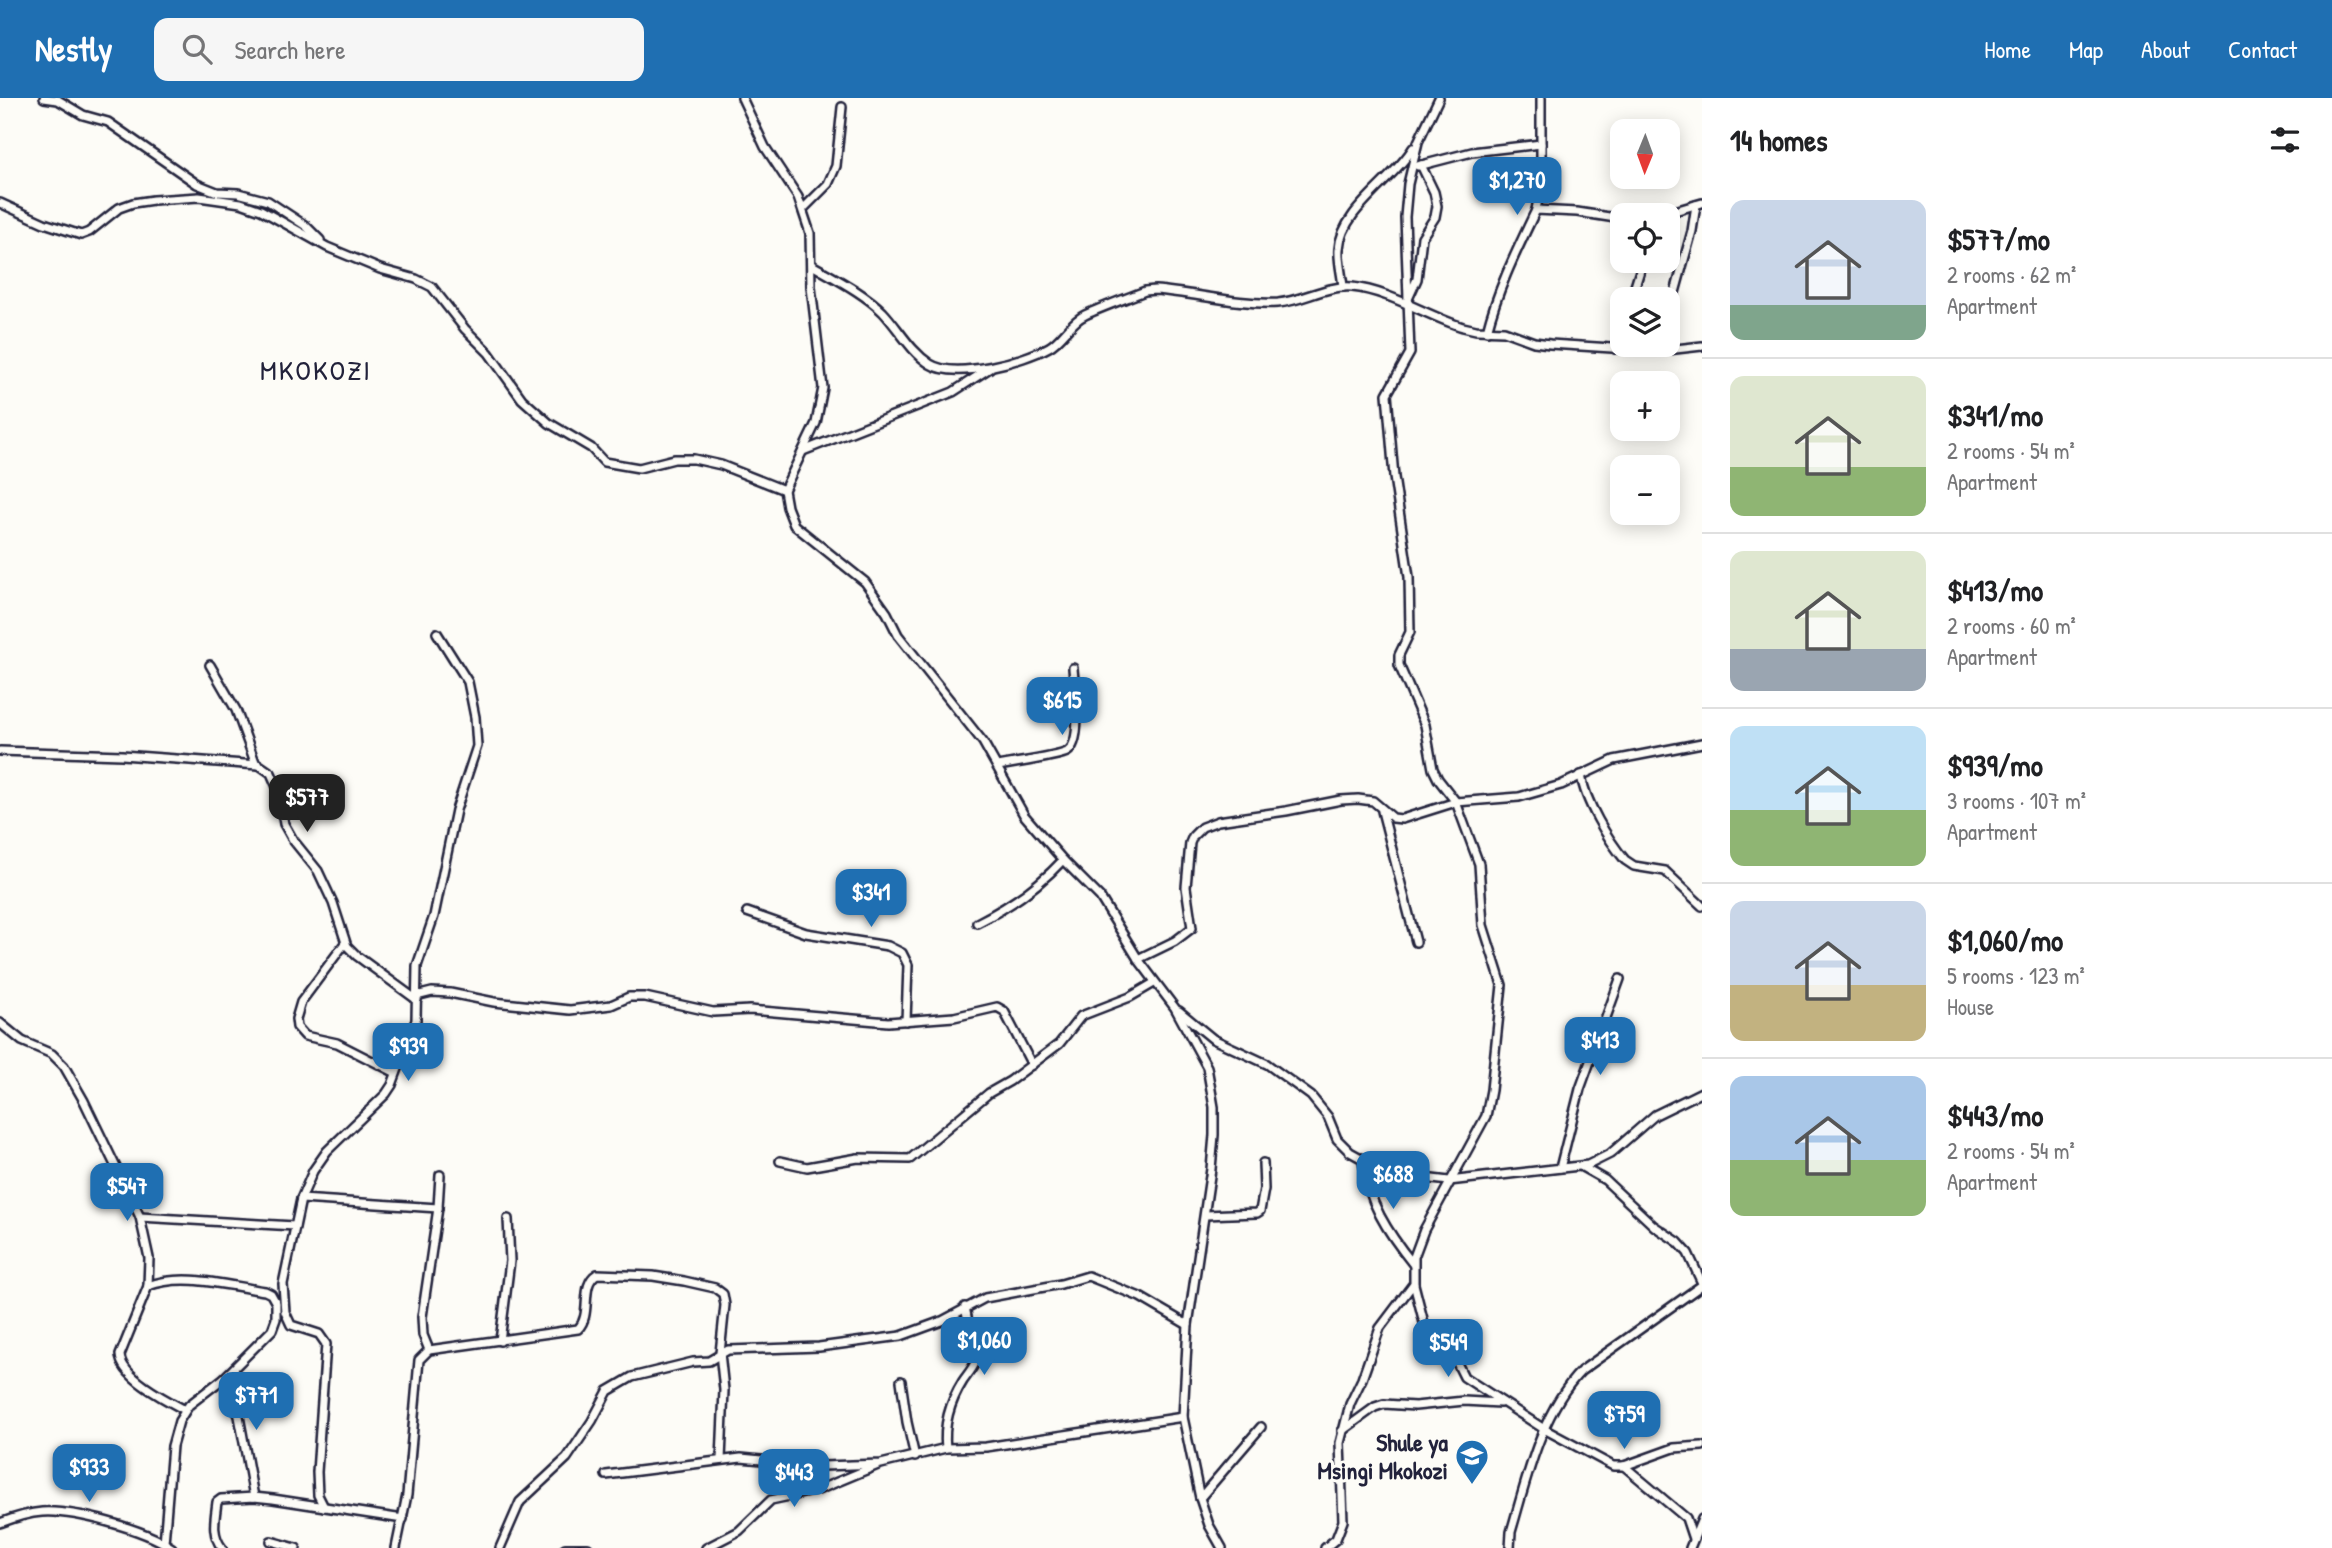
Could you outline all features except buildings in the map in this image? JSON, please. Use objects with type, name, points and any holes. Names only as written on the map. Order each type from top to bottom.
[{"type":"street","points":[[44,98],[58,100],[83,115],[107,122],[197,184],[216,192],[239,193],[268,201],[306,226],[327,247]]},
{"type":"street","points":[[742,98],[765,147],[797,197],[810,233],[811,286],[823,388],[816,423],[784,490],[794,525],[865,582],[887,613],[898,635],[965,719],[998,766],[1024,815],[1100,897],[1138,959],[1175,1008],[1207,1067],[1214,1135],[1188,1325],[1183,1417],[1200,1499],[1209,1525],[1222,1548]]},
{"type":"street","points":[[1343,287],[1338,252],[1346,227],[1365,202],[1407,158],[1418,142],[1439,98]]},
{"type":"street","points":[[1487,331],[1493,307],[1536,210],[1541,183],[1541,98]]},
{"type":"street","points":[[803,209],[828,184],[836,166],[842,107]]},
{"type":"street","points":[[1418,142],[1411,168],[1405,217],[1409,356],[1388,390],[1387,397],[1394,477],[1409,577],[1410,632],[1399,655],[1399,665],[1425,725],[1435,776],[1456,802],[1479,864],[1483,925],[1502,985],[1488,1109],[1416,1248],[1414,1283],[1423,1323],[1449,1347],[1464,1377],[1544,1429],[1610,1466],[1624,1466],[1659,1452],[1702,1446]]},
{"type":"street","points":[[1411,168],[1472,152],[1541,144]]},
{"type":"street","points":[[1408,302],[1417,279],[1422,237],[1435,217],[1437,206],[1434,192],[1421,165]]},
{"type":"street","points":[[0,204],[81,235],[89,232],[115,210],[133,203],[199,197],[247,204],[327,247],[432,287],[465,329],[489,352],[522,399],[549,423],[591,448],[605,463],[639,468],[674,459],[694,459],[721,465],[784,490]]},
{"type":"street","points":[[1680,210],[1699,204]]},
{"type":"street","points":[[1677,287],[1699,204]]},
{"type":"street","points":[[1536,210],[1610,217]]},
{"type":"street","points":[[812,265],[879,308],[916,353],[929,364],[951,371],[992,366],[1049,347],[1083,315],[1145,291],[1161,290],[1249,304],[1282,302],[1343,287],[1364,289],[1408,302],[1448,322],[1476,330],[1503,331],[1541,343],[1610,349]]},
{"type":"street","points":[[1680,346],[1701,344]]},
{"type":"street","points":[[803,451],[953,392],[992,366]]},
{"type":"street","points":[[324,1507],[318,1495],[317,1479],[326,1344],[319,1334],[293,1327],[286,1318],[284,1284],[301,1199],[320,1160],[386,1094],[392,1085],[416,1020],[418,966],[434,916],[456,810],[477,746],[475,717],[467,682],[437,633]]},
{"type":"street","points":[[210,665],[236,710],[258,765]]},
{"type":"street","points":[[998,766],[1060,754],[1072,747],[1077,734],[1073,668]]},
{"type":"street","points":[[1138,959],[1175,941],[1192,928],[1186,876],[1190,843],[1193,835],[1202,827],[1218,821],[1342,800],[1370,800],[1397,819],[1456,802],[1519,797],[1561,785],[1614,760],[1702,743]]},
{"type":"street","points":[[0,751],[122,755],[258,765],[267,769],[278,789],[284,824],[318,871],[333,903],[345,943],[353,953],[417,998]]},
{"type":"street","points":[[1581,775],[1589,803],[1625,860],[1634,866],[1667,872],[1702,906]]},
{"type":"street","points":[[1382,810],[1416,942]]},
{"type":"street","points":[[977,923],[1009,905],[1047,876],[1063,859]]},
{"type":"street","points":[[747,912],[806,933],[888,946],[902,953],[908,965],[906,1021]]},
{"type":"street","points":[[345,943],[301,1002],[296,1019],[297,1027],[305,1035],[337,1043],[396,1073]]},
{"type":"street","points":[[1560,1168],[1577,1100],[1620,979]]},
{"type":"street","points":[[780,1161],[807,1167],[858,1158],[910,1159],[989,1093],[1062,1042],[1081,1016],[1130,997],[1154,982]]},
{"type":"street","points":[[417,998],[432,992],[450,993],[494,1002],[570,1010],[611,1005],[634,997],[667,1001],[713,1012],[750,1010],[888,1022],[954,1017],[998,1007],[1004,1011],[1032,1065]]},
{"type":"street","points":[[1175,1008],[1213,1039],[1267,1065],[1311,1096],[1328,1117],[1338,1139],[1350,1152],[1398,1174],[1449,1181],[1581,1167],[1610,1154],[1655,1115],[1702,1092]]},
{"type":"street","points":[[0,1023],[22,1041],[52,1054],[64,1066],[84,1101],[140,1217],[149,1258],[148,1286],[120,1361],[124,1369],[150,1390],[185,1410]]},
{"type":"street","points":[[1363,1160],[1373,1203],[1391,1236],[1413,1265]]},
{"type":"street","points":[[1205,1215],[1260,1211],[1264,1189],[1263,1163]]},
{"type":"street","points":[[1510,1548],[1511,1532],[1544,1429],[1571,1382],[1581,1371],[1702,1284],[1688,1253],[1678,1242],[1654,1226],[1605,1180],[1581,1167]]},
{"type":"street","points":[[429,1350],[422,1317],[438,1208],[440,1175]]},
{"type":"street","points":[[301,1199],[438,1208]]},
{"type":"street","points":[[140,1217],[295,1226]]},
{"type":"street","points":[[499,1340],[510,1261],[508,1219]]},
{"type":"street","points":[[396,1548],[403,1519],[412,1451],[417,1365],[424,1353],[429,1350],[578,1329],[585,1319],[589,1283],[595,1274],[653,1276],[684,1281],[719,1290],[725,1298],[720,1353],[724,1390],[721,1460]]},
{"type":"street","points":[[500,1548],[517,1506],[567,1458],[611,1388],[632,1377],[693,1362],[709,1361],[731,1349],[793,1349],[880,1340],[942,1321],[985,1298],[1061,1284],[1088,1276],[1140,1297],[1188,1325]]},
{"type":"street","points":[[148,1286],[163,1281],[191,1281],[265,1291],[271,1294],[276,1303],[275,1324],[268,1335],[185,1410],[179,1421],[172,1446],[164,1543]]},
{"type":"street","points":[[1325,1548],[1336,1539],[1343,1521],[1340,1465],[1342,1431],[1350,1404],[1380,1328],[1414,1283]]},
{"type":"street","points":[[946,1448],[945,1424],[949,1411],[959,1388],[976,1361],[965,1307]]},
{"type":"street","points":[[223,1378],[239,1416],[254,1497]]},
{"type":"street","points":[[901,1381],[908,1432],[915,1457]]},
{"type":"street","points":[[1342,1431],[1379,1405],[1464,1401],[1504,1404]]},
{"type":"street","points":[[606,1475],[721,1460],[755,1459],[823,1466],[881,1464],[946,1448],[986,1447],[1183,1417]]},
{"type":"street","points":[[1200,1499],[1261,1427]]},
{"type":"street","points":[[706,1548],[739,1531],[771,1500],[818,1490],[881,1464]]},
{"type":"street","points":[[1624,1466],[1686,1518],[1693,1539]]},
{"type":"street","points":[[222,1548],[214,1535],[217,1502],[221,1499],[254,1497],[403,1519]]},
{"type":"street","points":[[0,1524],[41,1512],[65,1513],[124,1527],[172,1548]]},
{"type":"street","points":[[1690,1548],[1702,1519]]},
{"type":"street","points":[[271,1541],[296,1548]]},
{"type":"street","points":[[565,1548],[588,1548]]},
{"type":"place","name":"Shule ya Msingi Mkokozi","points":[[1472,1486]]},
{"type":"district","name":"MKOKOZI","points":[[316,370]]}]
